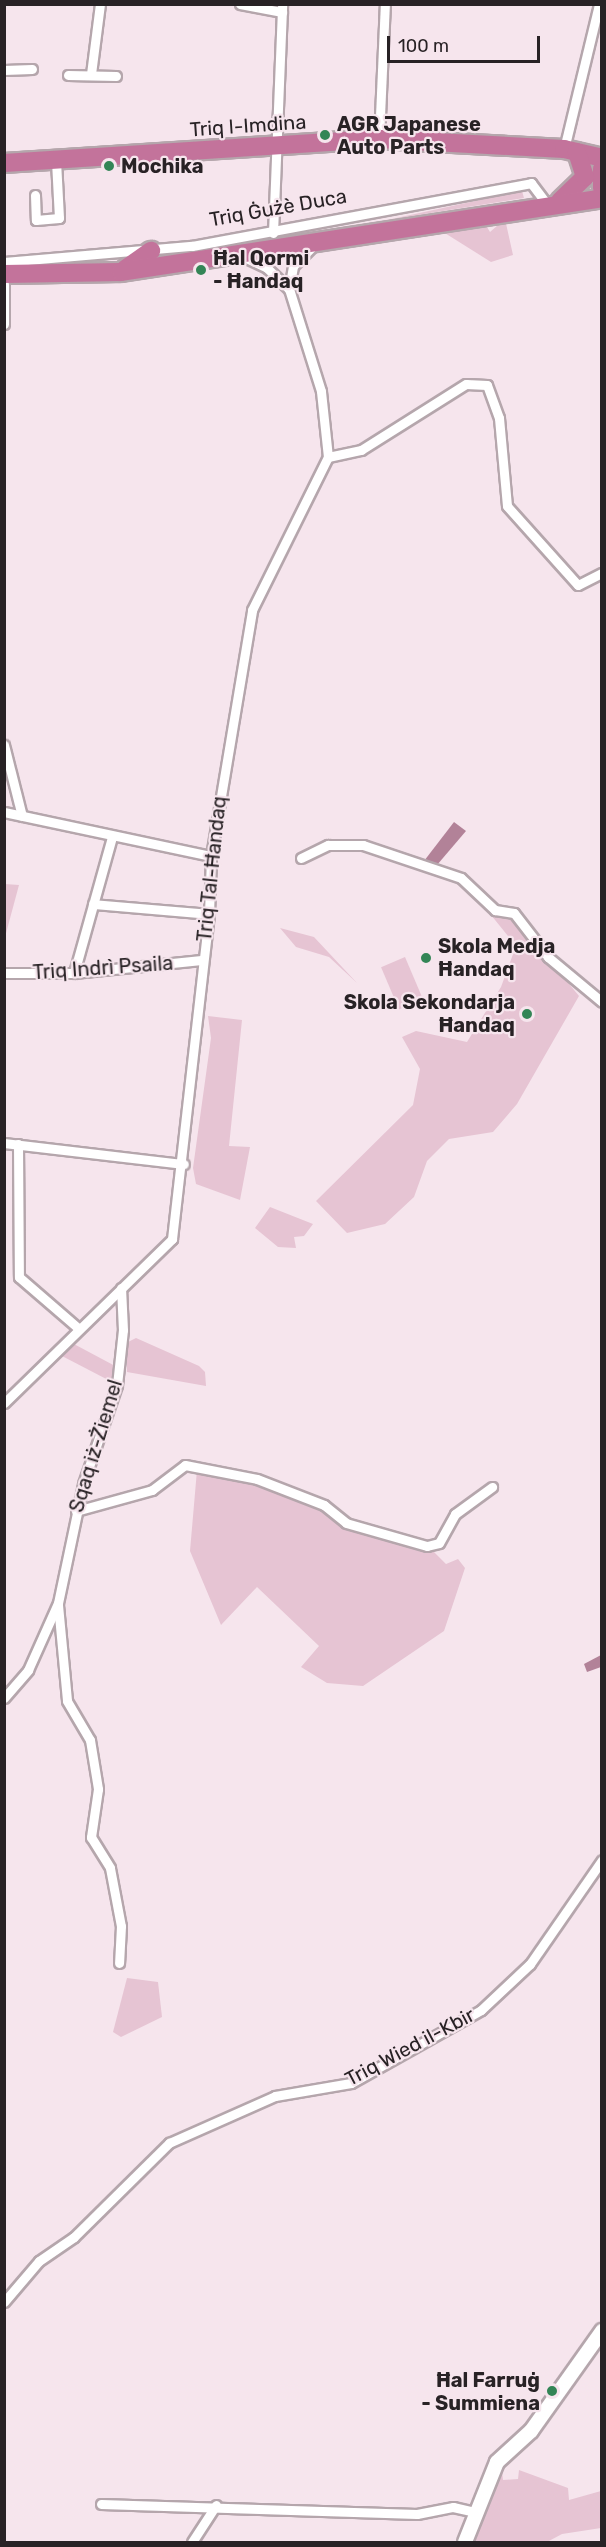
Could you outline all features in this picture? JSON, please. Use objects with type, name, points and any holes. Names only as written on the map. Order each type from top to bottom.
[{"type":"highway","name":"Triq l-Imdina","points":[[4,163],[379,139],[571,150],[602,158]]},
{"type":"highway","points":[[553,203],[585,177],[571,150]]},
{"type":"highway","points":[[602,170],[602,188]]},
{"type":"highway","name":"Triq Ġużè Duca","points":[[4,274],[121,272],[553,203],[602,198]]},
{"type":"highway","points":[[121,272],[151,251]]},
{"type":"main road","points":[[465,2542],[474,2512],[497,2462],[531,2431],[602,2331]]},
{"type":"street","points":[[91,74],[100,4]]},
{"type":"street","points":[[240,4],[282,8],[273,233]]},
{"type":"street","points":[[379,139],[386,4]]},
{"type":"street","points":[[571,150],[599,4]]},
{"type":"street","points":[[4,70],[32,69]]},
{"type":"street","points":[[68,75],[116,76]]},
{"type":"street","points":[[35,195],[36,220],[59,218],[56,160]]},
{"type":"street","name":"Triq Ġużè Duca","points":[[4,262],[151,251],[273,233],[531,183],[553,203]]},
{"type":"street","points":[[290,289],[298,257],[334,237]]},
{"type":"street","points":[[232,255],[267,267],[290,289],[321,391],[327,457],[361,450],[466,384],[488,385],[498,418],[507,506],[579,585],[602,573]]},
{"type":"street","points":[[4,284],[4,324]]},
{"type":"street","name":"Triq Tal-Ħandaq","points":[[6,1400],[78,1327],[172,1239],[184,1164],[201,960],[209,914],[211,856],[252,610],[327,457]]},
{"type":"street","points":[[4,745],[22,816]]},
{"type":"street","points":[[4,812],[112,837],[211,856]]},
{"type":"street","points":[[74,973],[112,837]]},
{"type":"street","points":[[301,858],[328,845],[363,845],[461,878],[495,910],[514,913],[548,957],[602,1002]]},
{"type":"street","points":[[93,904],[209,914]]},
{"type":"street","name":"Triq Indrì Psaila","points":[[4,973],[74,973],[201,960]]},
{"type":"street","points":[[4,1143],[184,1164]]},
{"type":"street","points":[[18,1144],[19,1277],[78,1327]]},
{"type":"street","name":"Sqaq iż-Żiemel","points":[[58,1603],[76,1511],[117,1385],[123,1330],[121,1288]]},
{"type":"street","points":[[76,1511],[152,1490],[185,1465],[257,1479],[324,1505],[346,1523],[427,1545],[439,1543],[455,1514],[492,1487]]},
{"type":"street","points":[[4,1698],[28,1670],[58,1603]]},
{"type":"street","points":[[58,1603],[67,1701],[90,1740],[98,1790],[91,1837],[110,1868],[121,1926],[119,1963]]},
{"type":"street","name":"Triq Wied il-Kbir","points":[[4,2302],[39,2261],[74,2237],[170,2143],[275,2096],[351,2083],[481,2010],[530,1964],[602,1860]]},
{"type":"street","points":[[102,2505],[216,2505],[417,2514],[453,2507],[474,2512]]},
{"type":"street","points":[[192,2542],[216,2505]]},
{"type":"shaded area","points":[[522,191],[524,198],[387,220]]},
{"type":"shaded area","points":[[505,219],[513,255],[491,262],[440,230],[484,222],[490,232]]},
{"type":"shaded area","points":[[454,822],[466,831],[437,865],[424,861]]},
{"type":"shaded area","points":[[5,884],[19,885],[4,937]]},
{"type":"shaded area","name":"Skola Sekondarja Ħandaq","points":[[491,915],[514,917],[579,996],[517,1104],[493,1132],[449,1139],[427,1161],[414,1197],[385,1224],[347,1233],[316,1201],[413,1105],[420,1069],[402,1037],[416,1031],[467,1042],[501,987],[516,946]]},
{"type":"shaded area","points":[[280,928],[314,937],[357,983],[329,957],[296,947]]},
{"type":"shaded area","points":[[405,957],[423,999],[399,1010],[381,967]]},
{"type":"shaded area","points":[[208,1016],[242,1020],[229,1146],[250,1147],[240,1200],[196,1184],[193,1168],[211,1038]]},
{"type":"shaded area","points":[[270,1207],[313,1224],[304,1236],[294,1237],[296,1248],[278,1247],[255,1228]]},
{"type":"shaded area","points":[[136,1338],[199,1366],[205,1372],[206,1386],[127,1372],[126,1343]]},
{"type":"shaded area","points":[[72,1343],[117,1367],[114,1383],[62,1356]]},
{"type":"shaded area","points":[[197,1470],[268,1487],[321,1509],[343,1526],[433,1551],[446,1564],[458,1559],[465,1568],[444,1631],[363,1686],[327,1683],[301,1667],[319,1646],[257,1587],[221,1625],[190,1551]]},
{"type":"shaded area","points":[[601,1655],[601,1667],[587,1672],[584,1664]]},
{"type":"shaded area","points":[[127,1978],[158,1982],[162,2017],[121,2037],[113,2032]]},
{"type":"shaded area","points":[[519,2470],[568,2488],[569,2500],[601,2491],[601,2528],[562,2534],[547,2542],[473,2542],[494,2480],[502,2472],[503,2480],[518,2479]]},
{"type":"place","name":"AGR Japanese Auto Parts","points":[[325,135]]},
{"type":"place","name":"Mochika","points":[[109,166]]},
{"type":"place","name":"Ħal Qormi - Ħandaq","points":[[201,270]]},
{"type":"place","name":"Skola Medja Ħandaq","points":[[426,958]]},
{"type":"place","name":"Skola Sekondarja Ħandaq","points":[[527,1014]]},
{"type":"place","name":"Ħal Farruġ - Summiena","points":[[552,2391]]}]
